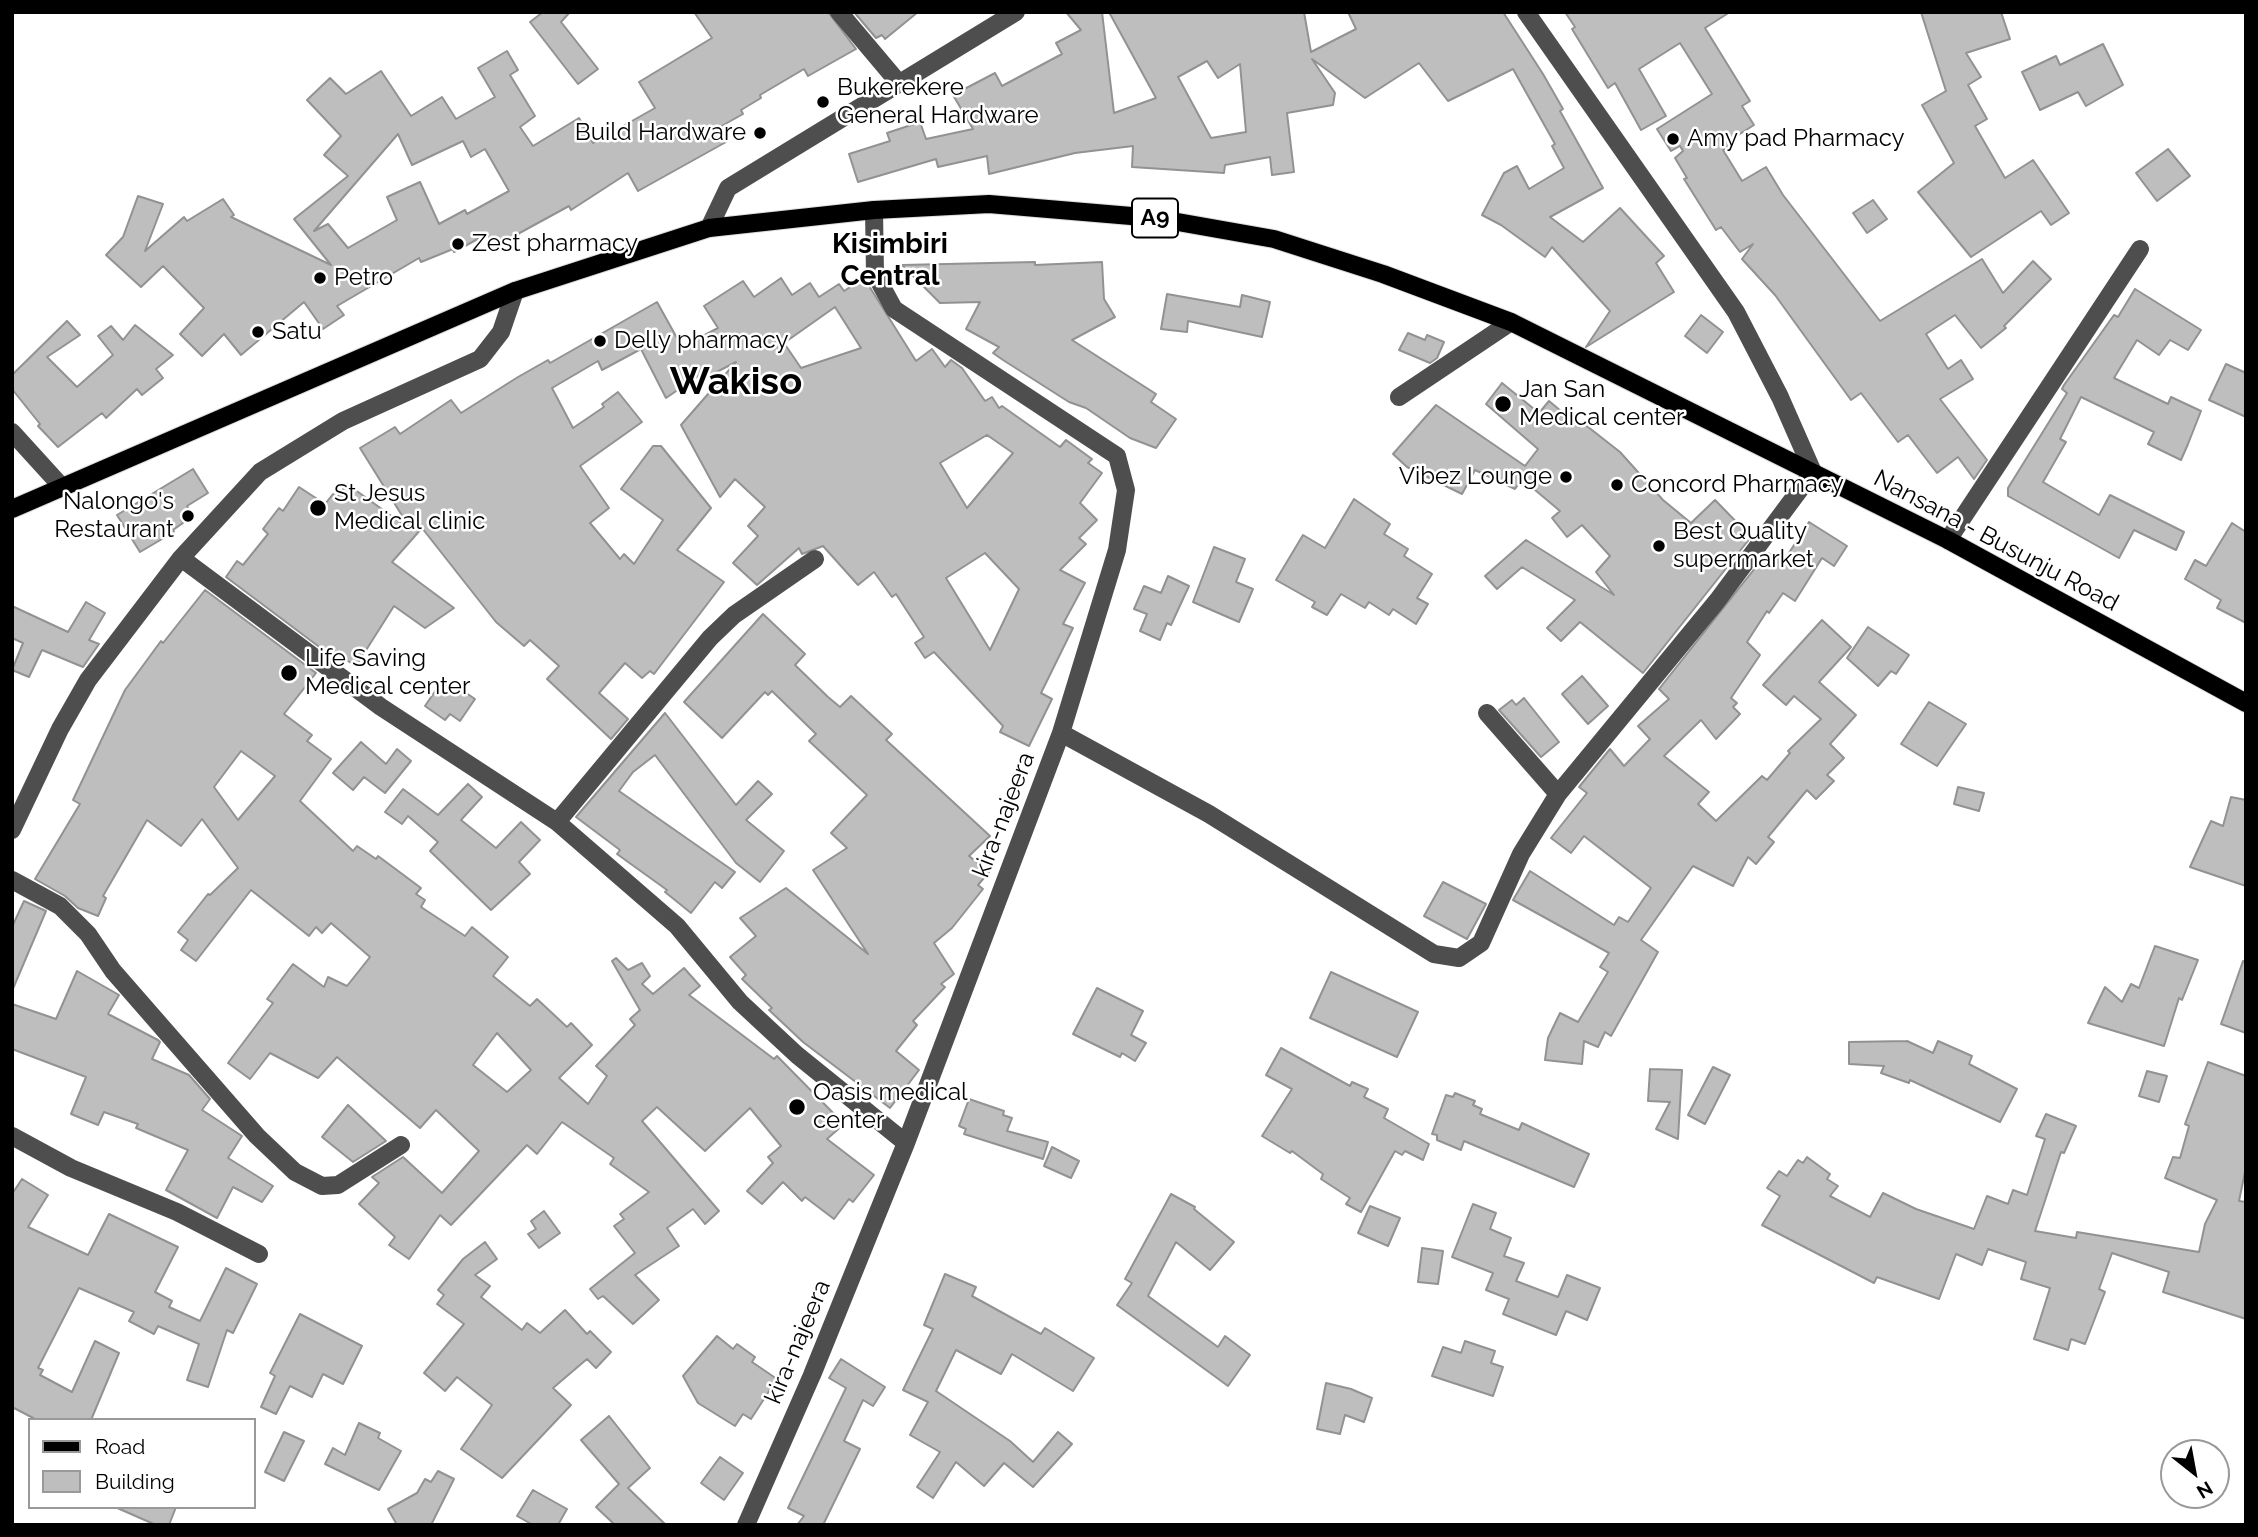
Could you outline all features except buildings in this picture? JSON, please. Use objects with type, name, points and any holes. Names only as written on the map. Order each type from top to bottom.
[{"type":"main road","name":"Nansana - Busunju Road","points":[[12,509],[515,291],[709,228],[874,210],[989,204],[1155,218],[1261,236],[1384,274],[1511,322],[1948,540],[2246,704]]},
{"type":"street","points":[[839,12],[898,82]]},
{"type":"street","points":[[709,228],[728,188],[1016,12]]},
{"type":"street","points":[[1061,733],[1209,814],[1434,954],[1459,958],[1481,943],[1521,854],[1558,794],[1717,601],[1813,472],[1780,397],[1736,312],[1527,12]]},
{"type":"street","name":"kira-najeera","points":[[746,1525],[812,1375],[906,1143],[1061,733],[1117,550],[1126,490],[1117,456],[894,309],[875,274],[874,210]]},
{"type":"street","points":[[1948,540],[2140,249]]},
{"type":"street","points":[[12,830],[60,729],[88,680],[181,558],[260,472],[343,421],[480,359],[501,332],[515,291]]},
{"type":"street","points":[[1399,397],[1511,322]]},
{"type":"street","points":[[12,432],[62,487]]},
{"type":"street","points":[[181,558],[381,707],[557,822],[677,926],[740,1002],[797,1055],[906,1143]]},
{"type":"street","points":[[557,822],[710,638],[734,615],[815,559]]},
{"type":"street","points":[[1486,713],[1558,794]]},
{"type":"street","points":[[12,880],[60,906],[88,934],[113,971],[257,1136],[295,1172],[322,1186],[338,1185],[401,1145]]},
{"type":"street","points":[[12,1136],[71,1168],[177,1212],[259,1254]]},
{"type":"place","name":"Bukerekere General Hardware","points":[[823,102]]},
{"type":"place","name":"Build Hardware","points":[[760,133]]},
{"type":"place","name":"Amy pad Pharmacy","points":[[1673,139]]},
{"type":"place","name":"Zest pharmacy","points":[[458,244]]},
{"type":"place","name":"Petro","points":[[320,278]]},
{"type":"place","name":"Satu","points":[[258,332]]},
{"type":"place","name":"Delly pharmacy","points":[[600,341]]},
{"type":"place","name":"Jan San Medical center","points":[[1503,404]]},
{"type":"place","name":"Vibez Lounge","points":[[1566,477]]},
{"type":"place","name":"Concord Pharmacy","points":[[1617,485]]},
{"type":"place","name":"St Jesus Medical clinic","points":[[318,508]]},
{"type":"place","name":"Nalongo's Restaurant","points":[[188,516]]},
{"type":"place","name":"Best Quality supermarket","points":[[1659,546]]},
{"type":"place","name":"Life Saving Medical center","points":[[289,673]]},
{"type":"place","name":"Oasis medical center","points":[[797,1107]]},
{"type":"district","name":"Kisimbiri Central","points":[[890,261]]},
{"type":"district","name":"Wakiso","points":[[736,383]]}]
